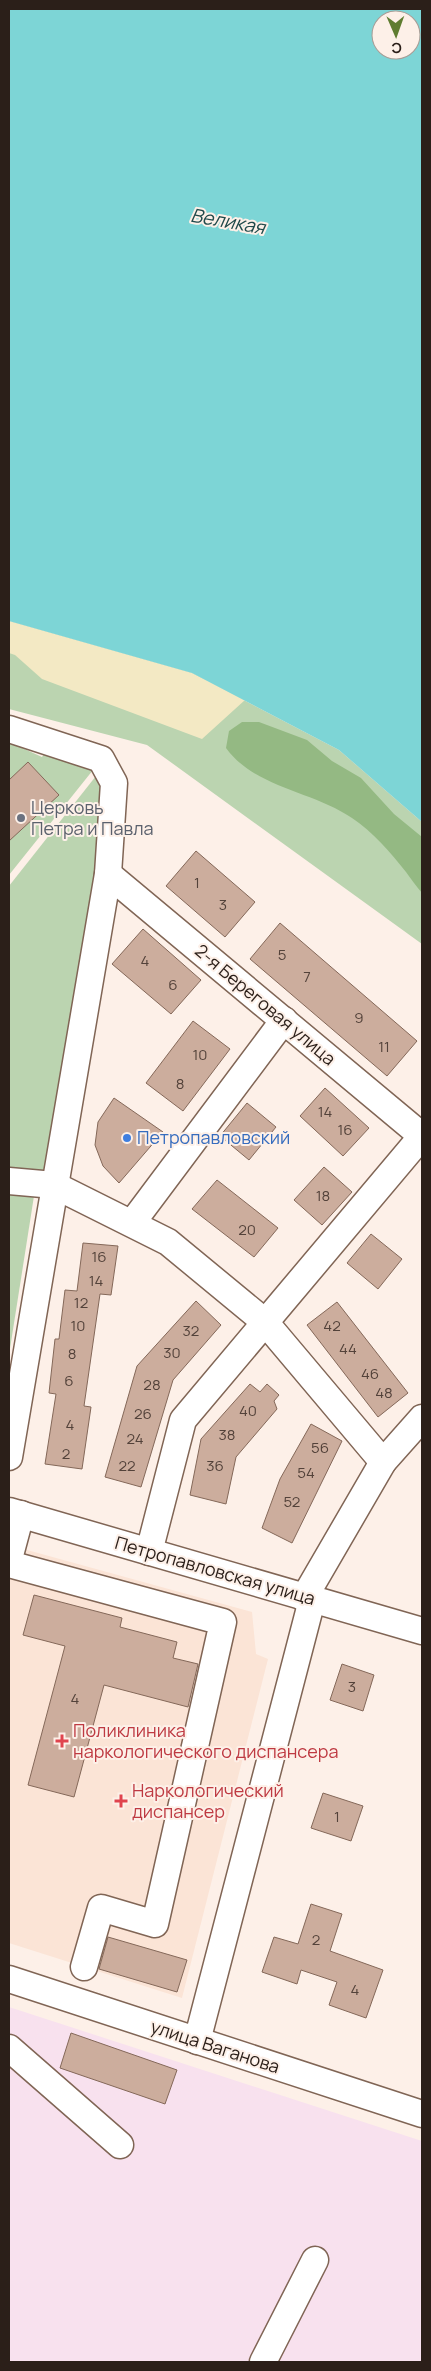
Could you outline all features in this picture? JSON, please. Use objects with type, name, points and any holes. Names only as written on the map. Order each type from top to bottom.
[{"type":"street","points":[[9,729],[101,760],[114,783],[108,874],[9,1457]]},
{"type":"street","name":"2-я Береговая улица","points":[[108,874],[422,1136]]},
{"type":"street","points":[[132,1223],[284,1020]]},
{"type":"street","points":[[149,1552],[183,1420],[422,1136]]},
{"type":"street","points":[[9,1181],[54,1185],[168,1242],[265,1322],[383,1462]]},
{"type":"street","points":[[197,2042],[308,1599],[383,1462],[422,1418]]},
{"type":"street","points":[[9,1559],[15,1512]]},
{"type":"street","name":"Петропавловская улица","points":[[15,1512],[422,1632]]},
{"type":"street","points":[[9,1564],[223,1622],[155,1924],[101,1908],[84,1967]]},
{"type":"street","name":"улица Ваганова","points":[[9,1979],[422,2114]]},
{"type":"street","points":[[9,2048],[120,2145]]},
{"type":"street","points":[[263,2362],[315,2260]]},
{"type":"shaded area","name":"Наркологический диспансер","points":[[9,1545],[252,1612],[256,1654],[268,1659],[182,1998],[9,1943]]},
{"type":"shaded area","points":[[9,2007],[422,2141],[422,2362],[9,2362]]},
{"type":"green space","points":[[9,621],[192,673],[339,750],[422,822],[422,944],[147,745],[9,709]]},
{"type":"green space","points":[[242,722],[259,722],[307,740],[332,761],[361,778],[394,814],[422,837],[422,893],[381,843],[352,818],[320,801],[268,781],[238,761],[226,748],[229,731]]},
{"type":"green space","points":[[9,742],[42,757],[47,749],[93,770],[9,875]]},
{"type":"green space","points":[[96,776],[113,793],[52,1174],[9,1170],[9,886]]},
{"type":"green space","points":[[9,1193],[34,1196],[9,1355]]},
{"type":"sand","points":[[9,621],[192,673],[245,700],[202,739],[42,679],[15,655],[9,653]]},
{"type":"water","name":"Великая","points":[[9,9],[422,9],[422,822],[339,750],[192,673],[9,621]]},
{"type":"building","name":"Церковь Петра и Павла","points":[[28,762],[59,795],[9,841],[9,780]]},
{"type":"building","points":[[196,851],[255,902],[225,937],[166,886]]},
{"type":"building","points":[[280,923],[417,1041],[387,1076],[250,959]]},
{"type":"building","points":[[143,929],[201,980],[171,1014],[112,964]]},
{"type":"building","points":[[193,1021],[230,1049],[183,1111],[146,1083]]},
{"type":"building","points":[[325,1088],[369,1128],[343,1156],[300,1116]]},
{"type":"building","name":"Петропавловский","points":[[114,1098],[163,1132],[119,1183],[103,1166],[95,1145],[98,1122]]},
{"type":"building","points":[[247,1103],[276,1127],[249,1160],[220,1136]]},
{"type":"building","points":[[324,1167],[352,1192],[322,1225],[294,1200]]},
{"type":"building","points":[[217,1180],[278,1228],[254,1257],[192,1209]]},
{"type":"building","points":[[371,1234],[402,1259],[378,1289],[347,1263]]},
{"type":"building","points":[[83,1243],[118,1246],[111,1295],[100,1294],[84,1406],[91,1407],[82,1469],[45,1464],[56,1394],[49,1393],[55,1339],[59,1339],[65,1290],[77,1291]]},
{"type":"building","points":[[196,1301],[221,1325],[173,1380],[141,1487],[105,1477],[137,1366]]},
{"type":"building","points":[[337,1302],[408,1393],[378,1417],[307,1325]]},
{"type":"building","points":[[250,1384],[260,1392],[267,1384],[279,1395],[274,1401],[277,1409],[236,1457],[226,1504],[190,1495],[201,1439]]},
{"type":"building","points":[[311,1424],[342,1441],[292,1543],[262,1528],[280,1479]]},
{"type":"building","points":[[34,1595],[122,1618],[120,1627],[177,1642],[173,1658],[198,1664],[188,1707],[104,1685],[74,1797],[28,1785],[65,1646],[23,1635]]},
{"type":"building","points":[[342,1664],[374,1675],[363,1711],[330,1700]]},
{"type":"building","points":[[323,1793],[363,1806],[351,1841],[311,1828]]},
{"type":"building","points":[[311,1904],[342,1914],[330,1951],[383,1970],[366,2018],[329,2005],[337,1982],[301,1970],[297,1984],[262,1972],[274,1937],[298,1944]]},
{"type":"building","points":[[108,1937],[187,1960],[177,1992],[99,1969]]},
{"type":"building","points":[[71,2033],[177,2070],[165,2104],[60,2068]]},
{"type":"place","name":"Церковь Петра и Павла","points":[[21,818]]},
{"type":"place","name":"Петропавловский","points":[[127,1138]]},
{"type":"place","name":"Поликлиника наркологического диспансера","points":[[62,1741]]},
{"type":"place","name":"Наркологический диспансер","points":[[121,1801]]}]
